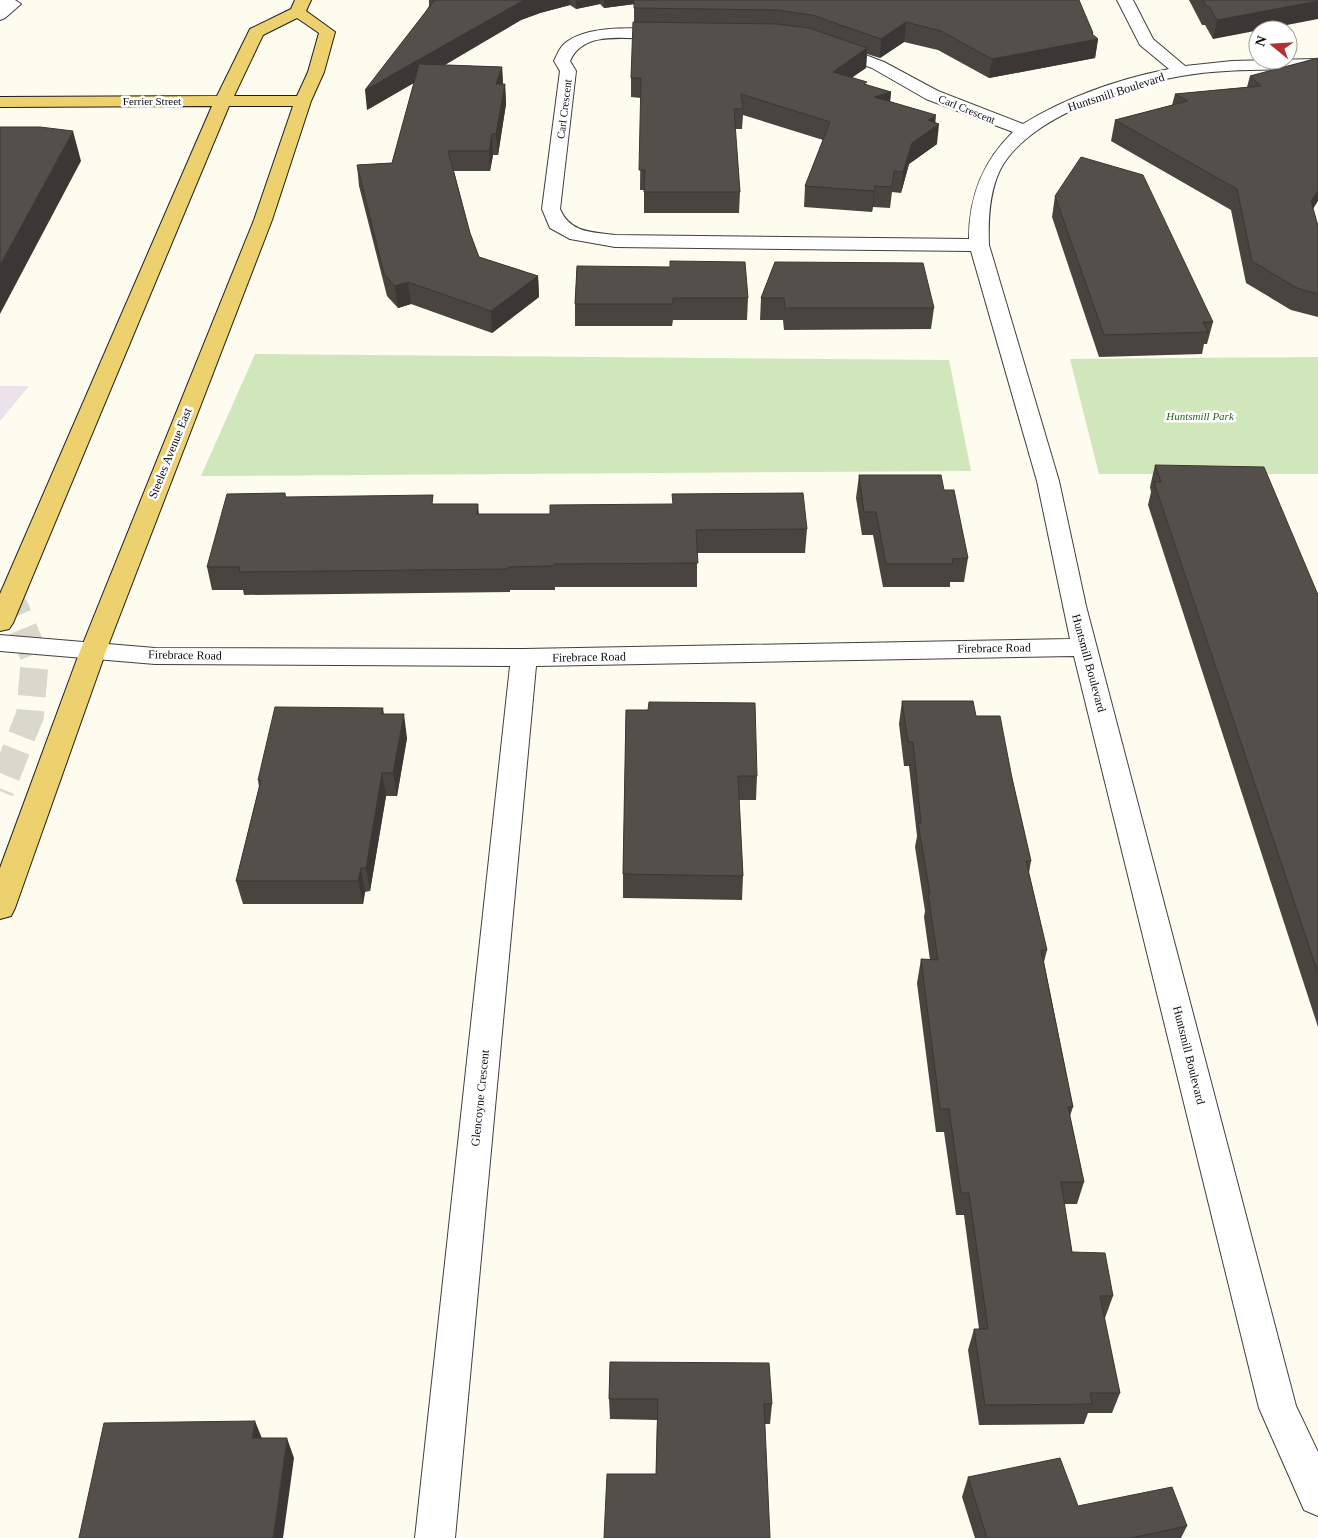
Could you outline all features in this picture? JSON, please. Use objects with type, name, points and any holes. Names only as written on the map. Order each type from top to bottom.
[{"type":"main road","name":"Steeles Avenue East","points":[[0,623],[223,101],[256,32],[301,6],[327,32],[316,72],[303,101],[263,220],[93,651],[0,908]]},
{"type":"main road","name":"Ferrier Street","points":[[0,102],[303,101]]},
{"type":"street","points":[[1125,0],[1146,42],[1182,71]]},
{"type":"street","points":[[0,2],[13,4],[0,15]]},
{"type":"street","name":"Carl Crescent","points":[[684,34],[615,34],[586,39],[568,48],[562,61],[568,71],[551,209],[557,224],[577,235],[615,241],[979,245]]},
{"type":"street","name":"Carl Crescent","points":[[818,43],[878,65],[932,95],[1025,131]]},
{"type":"street","name":"Huntsmill Boulevard","points":[[1318,64],[1182,71],[1129,86],[1065,108],[1025,131],[996,161],[984,191],[978,222],[979,245],[1048,480],[1074,606],[1278,1408],[1318,1496]]},
{"type":"street","name":"Firebrace Road","points":[[0,643],[155,656],[524,658],[1028,647],[1086,648]]},
{"type":"street","name":"Glencoyne Crescent","points":[[435,1538],[524,658]]},
{"type":"shaded area","points":[[0,386],[29,386],[0,421]]},
{"type":"green space","points":[[255,354],[949,360],[971,471],[201,476]]},
{"type":"green space","name":"Huntsmill Park","points":[[1318,357],[1318,474],[1099,474],[1070,359]]},
{"type":"building","points":[[524,0],[365,90],[434,1]]},
{"type":"building","points":[[634,0],[1079,0],[1093,33],[1091,33],[1098,39],[992,59],[941,31],[906,22],[881,39],[812,15],[777,10],[634,8]]},
{"type":"building","points":[[1203,0],[1318,0],[1318,1],[1217,20]]},
{"type":"building","points":[[633,22],[777,24],[809,28],[867,48],[833,72],[867,82],[864,84],[891,92],[874,97],[936,115],[928,120],[939,124],[912,143],[903,172],[894,171],[892,187],[875,186],[874,191],[805,186],[830,122],[741,94],[743,109],[734,109],[740,192],[644,192],[645,170],[639,170],[641,78],[631,78]]},
{"type":"building","points":[[1318,58],[1318,190],[1311,201],[1318,226],[1318,294],[1297,288],[1252,261],[1237,189],[1115,120],[1188,101],[1175,94],[1261,86],[1250,76],[1273,70],[1298,70],[1298,63]]},
{"type":"building","points":[[419,64],[502,67],[496,84],[505,84],[496,134],[492,134],[489,151],[448,151],[470,233],[479,257],[538,276],[491,311],[408,282],[395,286],[384,274],[357,165],[392,163]]},
{"type":"building","points":[[0,127],[40,127],[73,131],[0,265]]},
{"type":"building","points":[[1081,157],[1143,175],[1213,322],[1203,322],[1208,332],[1104,335],[1055,196]]},
{"type":"building","points":[[670,261],[745,262],[748,298],[673,298],[673,304],[575,304],[577,266],[670,267]]},
{"type":"building","points":[[775,262],[923,263],[934,308],[785,308],[784,298],[761,298]]},
{"type":"building","points":[[1155,465],[1264,467],[1318,595],[1318,973],[1154,482],[1161,482]]},
{"type":"building","points":[[859,475],[941,475],[944,490],[954,490],[968,558],[952,559],[953,564],[886,564],[876,512],[864,512]]},
{"type":"building","points":[[285,493],[285,497],[433,495],[432,504],[478,504],[477,514],[550,514],[550,505],[673,504],[672,494],[803,493],[807,529],[696,530],[698,563],[554,564],[553,566],[508,567],[508,569],[239,572],[240,567],[207,567],[227,494]]},
{"type":"building","points":[[902,701],[973,701],[976,716],[1000,716],[1031,861],[1026,861],[1047,950],[1041,950],[1073,1107],[1068,1107],[1084,1182],[1061,1182],[1072,1252],[1105,1253],[1113,1296],[1100,1296],[1120,1393],[1090,1393],[1092,1404],[985,1405],[974,1329],[988,1329],[969,1193],[961,1193],[949,1109],[940,1109],[921,959],[938,960],[928,894],[930,894],[918,823],[921,823],[913,742],[908,742]]},
{"type":"building","points":[[649,702],[755,703],[757,776],[738,776],[743,876],[623,874],[626,710],[648,710]]},
{"type":"building","points":[[275,707],[383,708],[381,714],[404,714],[393,773],[382,773],[366,868],[361,868],[358,881],[236,881],[261,780],[258,780]]},
{"type":"building","points":[[610,1362],[769,1363],[772,1404],[764,1404],[770,1538],[604,1538],[607,1474],[656,1474],[658,1399],[609,1399]]},
{"type":"building","points":[[255,1421],[252,1438],[287,1438],[273,1538],[79,1538],[104,1423]]},
{"type":"building","points":[[1060,1458],[1078,1506],[1172,1487],[1187,1526],[1131,1538],[987,1538],[968,1477]]},
{"type":"tunnel","points":[[0,595],[15,608],[35,658],[30,715],[0,791]]}]
